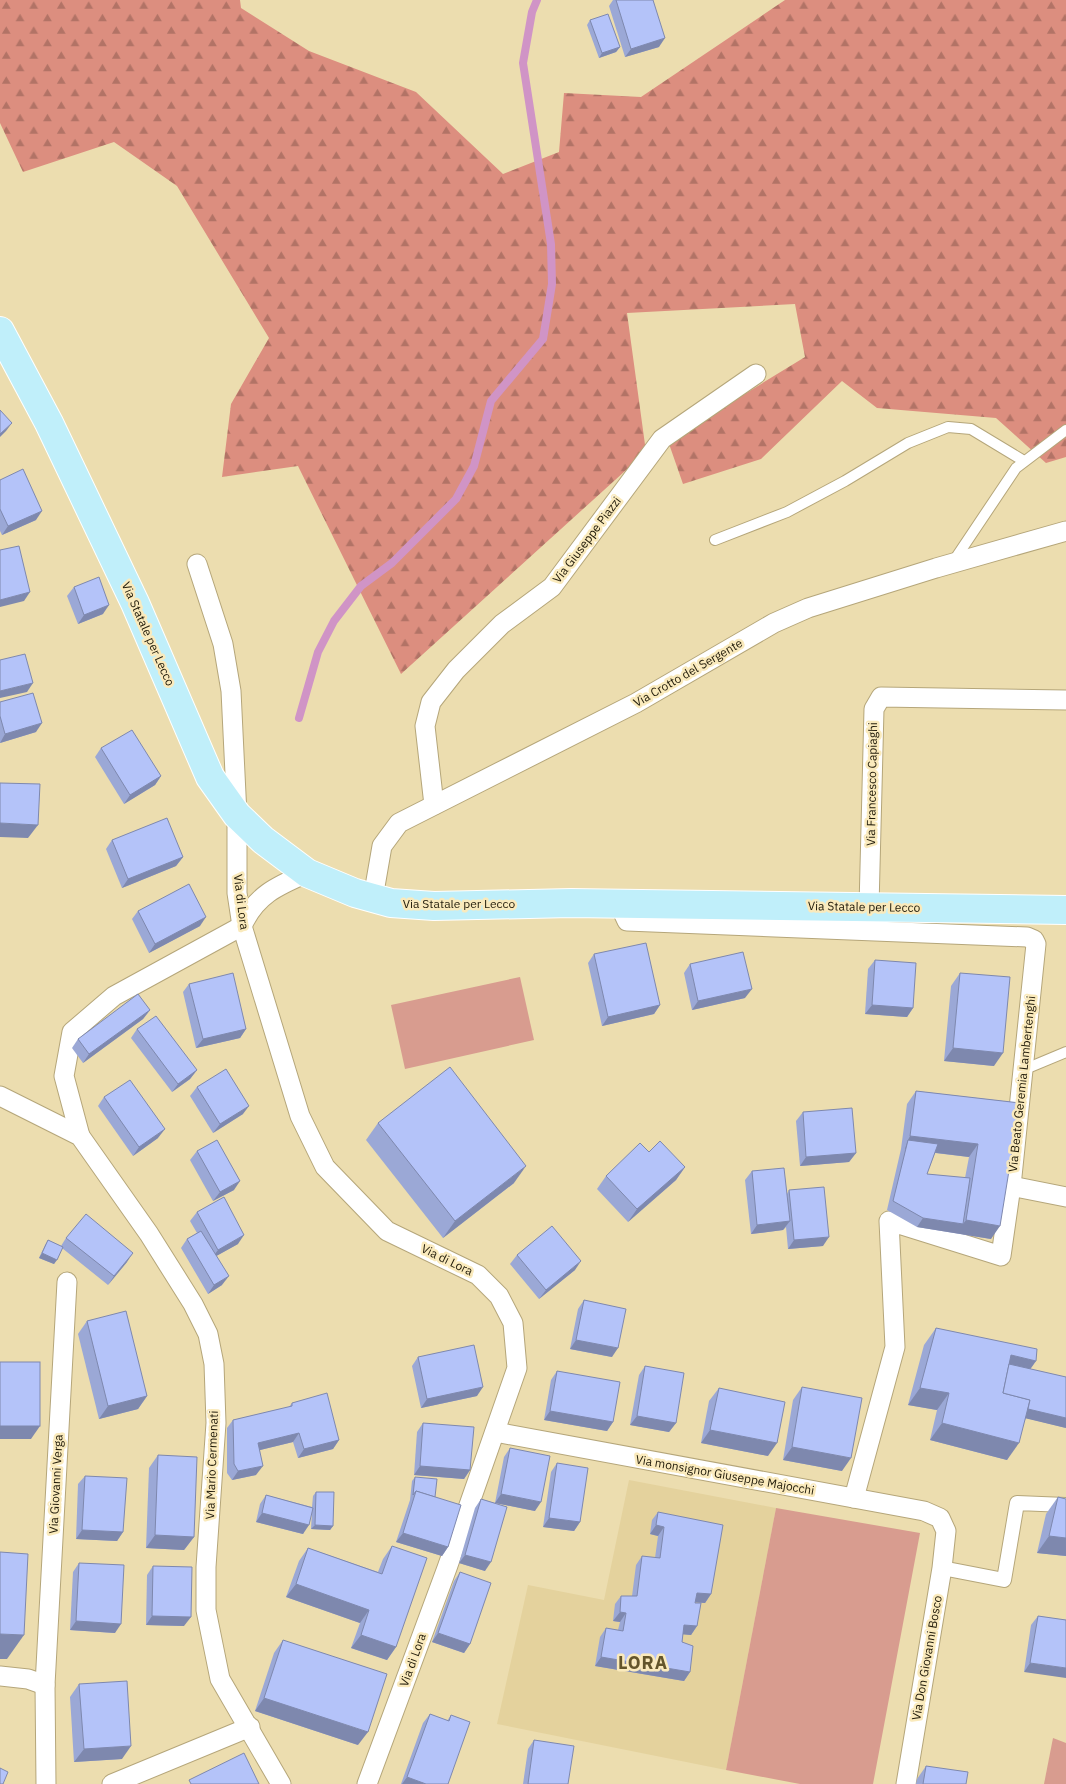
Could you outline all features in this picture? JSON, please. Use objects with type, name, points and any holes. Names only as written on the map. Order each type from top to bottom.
[{"type":"main road","name":"Via Statale per Lecco","points":[[0,331],[49,423],[135,603],[210,777],[237,815],[263,840],[307,873],[391,903],[434,906],[619,904],[1066,910]]},
{"type":"street","name":"Via Giuseppe Piazzi","points":[[434,805],[425,726],[431,702],[456,670],[502,624],[552,587],[662,439],[756,374]]},
{"type":"street","name":"Via Crotto del Sergente","points":[[373,898],[382,846],[399,823],[636,703],[774,623],[808,608],[952,564],[1066,532]]},
{"type":"street","name":"Via di Lora","points":[[198,564],[223,644],[229,682],[237,815],[237,893],[242,926],[300,1116],[325,1167],[387,1231],[478,1275],[499,1296],[513,1323],[517,1368],[367,1784]]},
{"type":"street","name":"Via Francesco Capiaghi","points":[[869,907],[874,709],[881,697],[1066,700]]},
{"type":"street","points":[[80,1136],[64,1076],[72,1032],[114,996],[242,926],[250,909],[276,887],[307,873]]},
{"type":"street","name":"Via Beato Geremia Lambertenghi","points":[[619,904],[627,921],[1031,938],[1034,940],[1036,948],[1011,1186],[1001,1256],[889,1221],[894,1347],[854,1498]]},
{"type":"street","name":"Via Mario Cermenati","points":[[0,1096],[80,1136],[149,1234],[194,1304],[208,1334],[214,1364],[216,1423],[206,1567],[206,1610],[220,1679],[250,1727],[281,1784]]},
{"type":"street","points":[[1011,1186],[1066,1197]]},
{"type":"street","name":"Via Giovanni Verga","points":[[46,1784],[46,1685],[67,1282]]},
{"type":"street","name":"Via monsignor Giuseppe Majocchi","points":[[495,1432],[924,1511],[940,1518],[946,1531]]},
{"type":"street","points":[[942,1568],[1004,1580],[1017,1503],[1066,1505]]},
{"type":"street","name":"Via Don Giovanni Bosco","points":[[906,1784],[942,1568],[946,1531]]},
{"type":"street","points":[[0,1676],[28,1679],[46,1685]]},
{"type":"street","points":[[112,1784],[250,1727]]},
{"type":"lane","points":[[715,540],[787,512],[845,481],[908,443],[948,427],[971,429],[1024,461]]},
{"type":"lane","points":[[952,564],[1016,468],[1066,430]]},
{"type":"lane","points":[[1023,1070],[1066,1052]]},
{"type":"shaded area","points":[[520,977],[534,1040],[405,1069],[391,1005]]},
{"type":"shaded area","points":[[629,1480],[776,1508],[726,1770],[497,1724],[528,1585],[604,1600]]},
{"type":"shaded area","points":[[776,1508],[920,1533],[873,1784],[800,1784],[726,1770]]},
{"type":"shaded area","points":[[1053,1738],[1066,1743],[1066,1784],[1044,1784]]},
{"type":"green space","points":[[0,0],[240,0],[241,8],[309,51],[416,92],[503,174],[559,152],[564,93],[641,97],[785,0],[1066,0],[1066,457],[1046,463],[996,418],[877,408],[842,381],[761,459],[683,484],[668,441],[805,357],[795,304],[627,313],[646,452],[401,674],[298,466],[222,477],[231,404],[269,338],[177,186],[114,142],[23,172],[0,123]]},
{"type":"building","points":[[616,0],[653,0],[665,38],[631,49]]},
{"type":"building","points":[[608,14],[620,47],[602,53],[590,20]]},
{"type":"building","points":[[0,410],[12,423],[0,434]]},
{"type":"building","points":[[23,469],[42,511],[8,526],[0,509],[0,480]]},
{"type":"building","points":[[19,546],[30,592],[0,600],[0,550]]},
{"type":"building","points":[[99,577],[109,605],[84,615],[74,587]]},
{"type":"building","points":[[25,654],[33,683],[0,691],[0,660]]},
{"type":"building","points":[[33,693],[42,723],[5,734],[0,716],[0,702]]},
{"type":"building","points":[[132,730],[161,776],[130,795],[101,748]]},
{"type":"building","points":[[0,783],[40,784],[38,825],[0,823]]},
{"type":"building","points":[[167,818],[183,857],[128,879],[112,840]]},
{"type":"building","points":[[189,884],[206,917],[155,944],[138,911]]},
{"type":"building","points":[[646,943],[660,1005],[608,1017],[594,954]]},
{"type":"building","points":[[743,952],[752,989],[698,1001],[690,964]]},
{"type":"building","points":[[875,960],[916,963],[913,1008],[872,1005]]},
{"type":"building","points":[[233,973],[246,1029],[203,1039],[189,984]]},
{"type":"building","points":[[960,973],[1010,977],[1003,1053],[953,1048]]},
{"type":"building","points":[[138,994],[150,1010],[89,1054],[78,1039]]},
{"type":"building","points":[[156,1016],[197,1070],[178,1084],[137,1029]]},
{"type":"building","points":[[450,1067],[526,1166],[455,1221],[378,1123]]},
{"type":"building","points":[[226,1069],[249,1106],[220,1124],[197,1087]]},
{"type":"building","points":[[130,1080],[165,1129],[139,1147],[104,1097]]},
{"type":"building","points":[[916,1091],[1020,1103],[1000,1226],[966,1220],[978,1144],[910,1136]]},
{"type":"building","points":[[852,1108],[856,1153],[806,1157],[803,1112]]},
{"type":"building","points":[[217,1140],[240,1181],[220,1192],[197,1151]]},
{"type":"building","points":[[908,1140],[938,1144],[927,1174],[970,1178],[963,1224],[923,1218],[893,1201]]},
{"type":"building","points":[[660,1141],[685,1167],[637,1209],[606,1176],[640,1143],[649,1152]]},
{"type":"building","points":[[784,1168],[790,1221],[757,1225],[752,1171]]},
{"type":"building","points":[[824,1187],[829,1237],[794,1240],[789,1190]]},
{"type":"building","points":[[224,1197],[244,1235],[218,1250],[197,1212]]},
{"type":"building","points":[[86,1214],[133,1253],[114,1276],[66,1238]]},
{"type":"building","points":[[552,1226],[581,1261],[546,1290],[517,1255]]},
{"type":"building","points":[[201,1231],[229,1276],[214,1285],[187,1239]]},
{"type":"building","points":[[48,1240],[63,1247],[57,1260],[42,1253]]},
{"type":"building","points":[[584,1300],[626,1309],[618,1348],[576,1340]]},
{"type":"building","points":[[126,1311],[147,1396],[108,1406],[87,1321]]},
{"type":"building","points":[[936,1328],[1037,1349],[1036,1361],[1011,1355],[1003,1393],[1030,1400],[1019,1443],[942,1423],[949,1393],[920,1388]]},
{"type":"building","points":[[474,1345],[483,1387],[427,1399],[418,1357]]},
{"type":"building","points":[[0,1362],[40,1362],[40,1426],[0,1426]]},
{"type":"building","points":[[1009,1364],[1066,1377],[1066,1418],[1028,1409],[1030,1400],[1003,1393]]},
{"type":"building","points":[[645,1366],[684,1373],[676,1423],[637,1416]]},
{"type":"building","points":[[557,1371],[620,1382],[613,1422],[550,1411]]},
{"type":"building","points":[[802,1387],[862,1398],[851,1458],[792,1447]]},
{"type":"building","points":[[719,1388],[785,1402],[777,1443],[710,1430]]},
{"type":"building","points":[[327,1393],[339,1440],[304,1449],[299,1433],[258,1443],[263,1466],[238,1471],[234,1464],[233,1420],[292,1406],[292,1403]]},
{"type":"building","points":[[423,1423],[474,1427],[470,1470],[420,1466]]},
{"type":"building","points":[[510,1448],[550,1456],[541,1502],[501,1494]]},
{"type":"building","points":[[158,1455],[197,1457],[194,1537],[155,1535]]},
{"type":"building","points":[[557,1463],[588,1468],[580,1522],[549,1518]]},
{"type":"building","points":[[85,1476],[127,1478],[123,1532],[82,1530]]},
{"type":"building","points":[[415,1477],[437,1479],[435,1497],[416,1491],[413,1495]]},
{"type":"building","points":[[416,1491],[461,1505],[448,1547],[403,1533]]},
{"type":"building","points":[[316,1492],[334,1492],[333,1526],[315,1525]]},
{"type":"building","points":[[266,1495],[313,1508],[309,1525],[262,1513]]},
{"type":"building","points":[[1058,1497],[1066,1499],[1066,1538],[1049,1536]]},
{"type":"building","points":[[481,1499],[507,1507],[491,1562],[465,1555]]},
{"type":"building","points":[[658,1512],[723,1525],[711,1594],[697,1593],[695,1603],[701,1603],[697,1626],[684,1625],[682,1642],[693,1646],[690,1672],[601,1657],[606,1628],[623,1631],[626,1613],[620,1612],[621,1596],[637,1596],[642,1556],[660,1558],[664,1527],[656,1525]]},
{"type":"building","points":[[392,1546],[427,1558],[396,1647],[361,1635],[369,1610],[296,1584],[308,1548],[382,1574]]},
{"type":"building","points":[[0,1552],[28,1554],[24,1635],[0,1634]]},
{"type":"building","points":[[79,1563],[124,1565],[121,1624],[76,1621]]},
{"type":"building","points":[[153,1566],[192,1567],[191,1617],[152,1616]]},
{"type":"building","points":[[460,1572],[491,1583],[470,1644],[438,1633]]},
{"type":"building","points":[[1038,1616],[1066,1620],[1066,1668],[1030,1663]]},
{"type":"building","points":[[283,1640],[387,1674],[368,1732],[264,1698]]},
{"type":"building","points":[[127,1681],[131,1746],[84,1749],[79,1684]]},
{"type":"building","points":[[430,1714],[449,1721],[451,1715],[470,1722],[448,1784],[426,1784],[407,1777]]},
{"type":"building","points":[[534,1740],[574,1746],[568,1784],[528,1784]]},
{"type":"building","points":[[244,1753],[259,1784],[191,1784],[189,1780]]},
{"type":"building","points":[[926,1766],[968,1772],[966,1784],[923,1784]]},
{"type":"building","points":[[0,1768],[8,1772],[3,1784],[0,1784]]},
{"type":"waterway","points":[[299,718],[318,652],[334,621],[361,586],[392,563],[456,499],[474,466],[491,401],[543,339],[552,284],[551,244],[523,63],[532,12],[537,0]]},
{"type":"district","name":"LORA","points":[[643,1663]]}]
